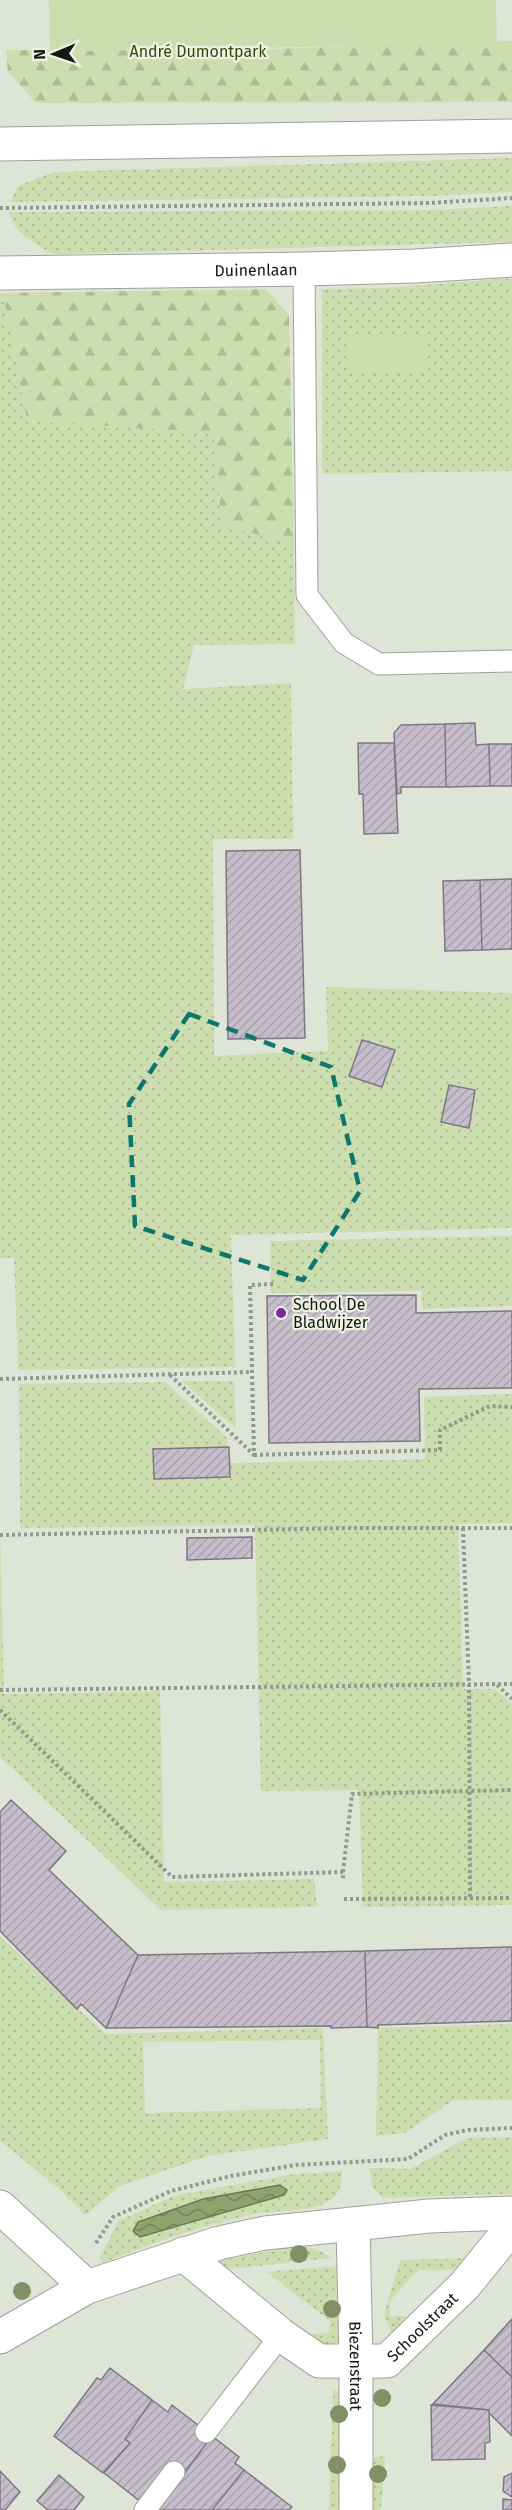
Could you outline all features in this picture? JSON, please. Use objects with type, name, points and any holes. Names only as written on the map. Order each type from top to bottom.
[{"type":"street","points":[[0,144],[512,136]]},
{"type":"street","name":"Duinenlaan","points":[[0,273],[304,270],[512,260]]},
{"type":"street","points":[[0,2207],[87,2287]]},
{"type":"street","name":"Schoolstraat","points":[[0,2337],[87,2287],[183,2254],[265,2234],[429,2216],[509,2214],[508,2232],[465,2285],[387,2361],[320,2361],[281,2335],[183,2254]]},
{"type":"street","name":"Biezenstraat","points":[[353,2223],[357,2361],[356,2510]]},
{"type":"lane","points":[[304,270],[307,595],[344,643],[380,664],[512,661]]},
{"type":"lane","points":[[206,2432],[281,2335]]},
{"type":"lane","points":[[145,2510],[174,2472]]},
{"type":"path","points":[[0,208],[429,203],[512,198]]},
{"type":"path","points":[[254,1455],[250,1285],[274,1284]]},
{"type":"path","points":[[0,1379],[252,1372]]},
{"type":"path","points":[[170,1375],[254,1455],[440,1450],[440,1430],[490,1406],[512,1407]]},
{"type":"path","points":[[0,1535],[512,1527]]},
{"type":"path","points":[[463,1528],[469,1684],[470,1898]]},
{"type":"path","points":[[0,1690],[512,1683]]},
{"type":"path","points":[[497,1684],[512,1699]]},
{"type":"path","points":[[0,1710],[172,1877],[343,1872]]},
{"type":"path","points":[[343,1879],[352,1794],[512,1790]]},
{"type":"path","points":[[344,1899],[512,1898]]},
{"type":"path","points":[[94,2246],[113,2217],[171,2191],[231,2176],[296,2165],[408,2159],[445,2136],[468,2130],[512,2128]]},
{"type":"highlighted area","points":[[189,1014],[331,1067],[360,1191],[303,1280],[135,1226],[129,1104]]},
{"type":"green space","points":[[49,0],[496,0],[497,43],[50,52]]},
{"type":"green space","name":"André Dumontpark","points":[[512,41],[512,102],[36,103],[8,72],[6,50],[268,49]]},
{"type":"green space","points":[[512,158],[512,192],[433,196],[10,202],[18,186],[54,172]]},
{"type":"green space","points":[[512,206],[512,242],[53,254],[32,242],[21,232],[9,212],[434,210]]},
{"type":"green space","points":[[512,278],[512,471],[322,474],[322,289],[386,288]]},
{"type":"green space","points":[[266,289],[289,315],[294,544],[221,525],[215,433],[27,421],[3,293]]},
{"type":"green space","points":[[0,293],[3,293],[27,421],[215,433],[221,525],[294,544],[295,644],[194,645],[183,689],[291,683],[293,839],[213,839],[214,1056],[328,1051],[326,987],[512,993],[512,1228],[231,1235],[235,1367],[18,1370],[14,1258],[0,1258]]},
{"type":"green space","points":[[346,334],[426,335],[425,371],[346,371]]},
{"type":"green space","points":[[512,1236],[512,1306],[422,1309],[421,1291],[271,1293],[270,1241]]},
{"type":"green space","points":[[182,1381],[234,1381],[236,1429]]},
{"type":"green space","points":[[165,1382],[227,1438],[228,1463],[425,1459],[424,1397],[512,1394],[512,1523],[458,1524],[463,1689],[495,1689],[512,1703],[512,1905],[363,1907],[359,1790],[261,1791],[255,1525],[20,1528],[19,1384]]},
{"type":"green space","points":[[0,1530],[4,1694],[160,1691],[164,1882],[314,1879],[317,1907],[161,1910],[0,1757]]},
{"type":"green space","points":[[0,1936],[106,2034],[323,2028],[328,2139],[207,2156],[120,2186],[85,2215],[58,2188],[0,2141]],"holes":[[[320,2040],[321,2108],[145,2113],[143,2042]]]},
{"type":"green space","points":[[512,2024],[512,2100],[454,2100],[405,2133],[376,2136],[378,2028]]},
{"type":"green space","points":[[512,2137],[512,2194],[384,2198],[372,2188],[370,2168],[410,2169],[467,2138]]},
{"type":"green space","points":[[342,2171],[336,2195],[323,2204],[251,2215],[213,2224],[102,2263],[100,2257],[119,2221],[173,2196],[287,2175]]},
{"type":"green space","points":[[296,2246],[315,2249],[331,2258],[219,2270],[219,2261]]},
{"type":"green space","points":[[474,2258],[461,2270],[418,2270],[389,2302],[390,2316],[417,2317],[394,2339],[384,2314],[400,2260]]},
{"type":"green space","points":[[337,2266],[343,2278],[342,2334],[339,2341],[328,2348],[303,2334],[329,2333],[330,2321],[267,2272]]},
{"type":"green space","points":[[333,2389],[343,2394],[344,2510],[329,2510]]},
{"type":"green space","points":[[385,2456],[381,2510],[368,2510],[371,2463],[375,2457]]},
{"type":"water","points":[[280,2185],[287,2190],[284,2195],[140,2237],[133,2231],[138,2222],[203,2199]]},
{"type":"building","points":[[475,723],[476,745],[489,744],[490,786],[446,787],[445,724]]},
{"type":"building","points":[[445,724],[446,787],[401,787],[401,793],[397,794],[394,733],[401,725]]},
{"type":"building","points":[[358,743],[394,743],[398,833],[364,834],[363,794],[359,794]]},
{"type":"building","points":[[489,744],[512,744],[512,786],[490,786]]},
{"type":"building","points":[[300,850],[305,1038],[228,1039],[226,851]]},
{"type":"building","points":[[512,879],[512,949],[482,950],[480,880]]},
{"type":"building","points":[[480,880],[482,950],[445,951],[443,881]]},
{"type":"building","points":[[362,1040],[395,1050],[382,1087],[349,1076]]},
{"type":"building","points":[[449,1085],[475,1090],[469,1128],[441,1122]]},
{"type":"building","points":[[416,1295],[416,1313],[512,1311],[512,1388],[419,1389],[420,1441],[269,1443],[267,1296]]},
{"type":"building","points":[[229,1447],[230,1477],[154,1479],[153,1449]]},
{"type":"building","points":[[252,1537],[252,1558],[187,1560],[187,1538]]},
{"type":"building","points":[[11,1800],[66,1851],[49,1870],[138,1955],[106,2028],[81,2004],[77,2009],[0,1931],[0,1812]]},
{"type":"building","points":[[512,1947],[512,2021],[367,2027],[365,1951]]},
{"type":"building","points":[[365,1951],[367,2027],[106,2028],[138,1955]]},
{"type":"building","points":[[512,2319],[512,2377],[484,2350]]},
{"type":"building","points":[[484,2350],[512,2377],[512,2436],[489,2413],[489,2410],[433,2404]]},
{"type":"building","points":[[110,2368],[152,2400],[125,2439],[130,2443],[103,2473],[54,2436],[97,2378],[101,2380]]},
{"type":"building","points":[[152,2400],[168,2412],[172,2405],[212,2436],[181,2478],[141,2502],[104,2473],[130,2443],[125,2439]]},
{"type":"building","points":[[431,2405],[489,2410],[490,2442],[485,2443],[485,2459],[432,2460]]},
{"type":"building","points":[[212,2436],[239,2457],[235,2463],[244,2470],[212,2510],[156,2510]]},
{"type":"building","points":[[244,2470],[292,2507],[289,2510],[212,2510]]},
{"type":"building","points":[[0,2471],[20,2492],[5,2510],[0,2510]]},
{"type":"building","points":[[512,2473],[512,2497],[503,2491],[504,2477]]},
{"type":"building","points":[[59,2475],[84,2497],[74,2510],[48,2510],[37,2501]]},
{"type":"building","points":[[503,2499],[512,2500],[512,2510],[503,2510]]},
{"type":"place","name":"School De Bladwijzer","points":[[281,1313]]}]
